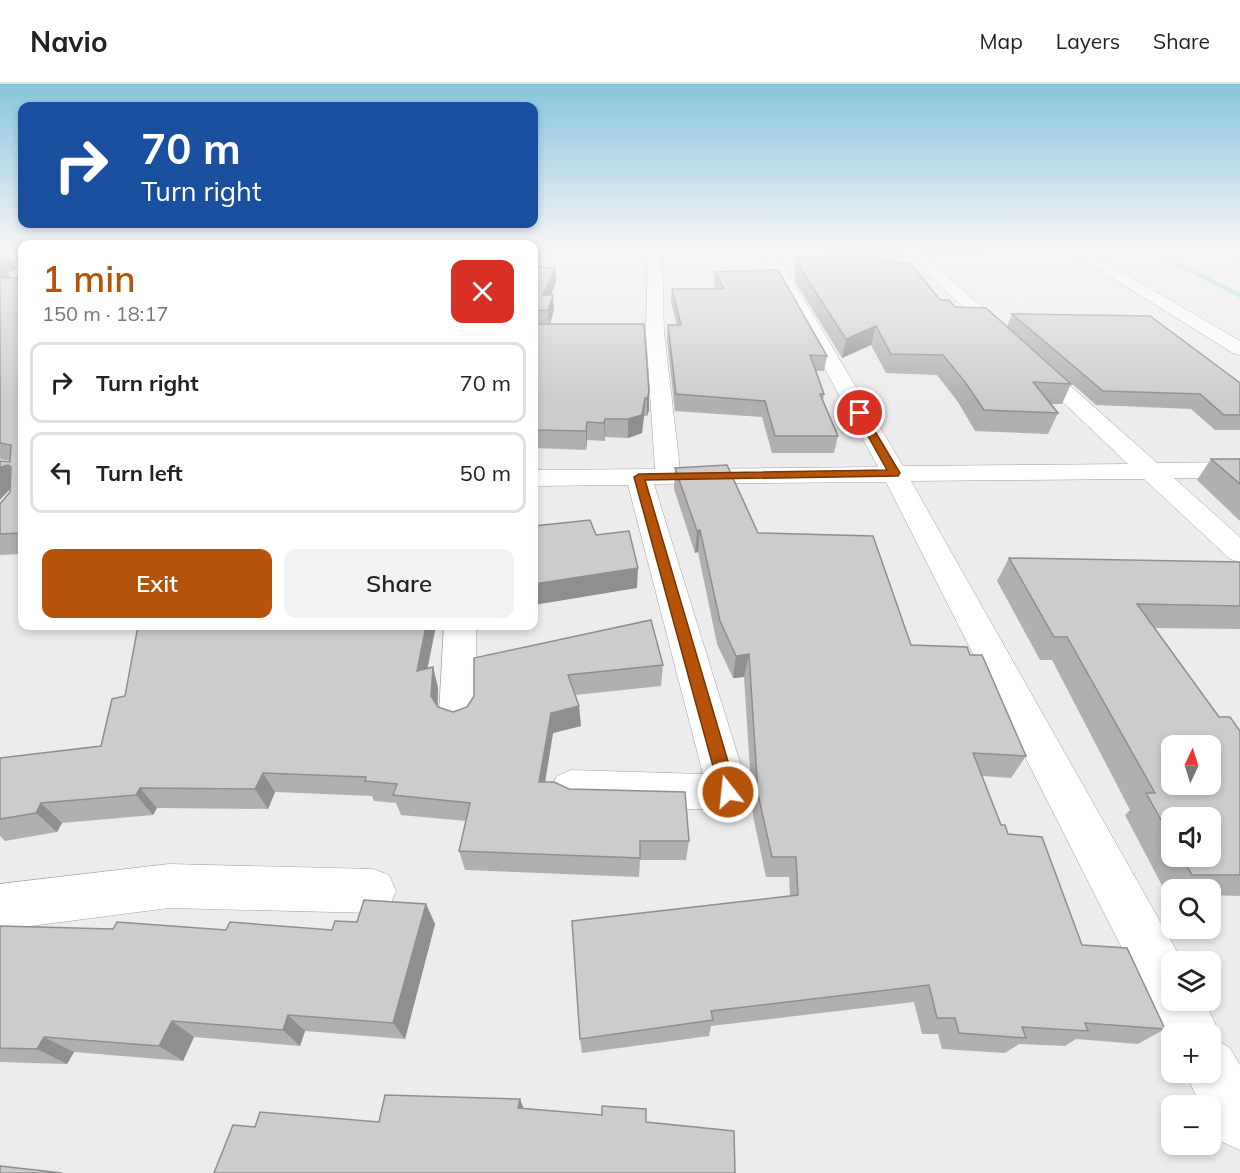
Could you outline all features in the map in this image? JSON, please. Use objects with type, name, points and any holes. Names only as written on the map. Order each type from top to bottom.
[{"type":"street","points":[[571,788],[728,792],[653,476],[655,302]]},
{"type":"street","points":[[797,302],[894,473],[1161,972]]},
{"type":"street","points":[[967,302],[1240,553]]},
{"type":"street","points":[[1161,302],[1240,349]]},
{"type":"street","points":[[633,332],[655,332]]},
{"type":"street","points":[[538,478],[1240,470]]},
{"type":"street","points":[[458,715],[460,630]]},
{"type":"street","points":[[0,907],[169,886],[373,891]]},
{"type":"street","points":[[1219,1083],[1240,1121]]},
{"type":"building","points":[[0,302],[18,302],[18,533],[0,534],[0,504],[10,492],[11,467],[8,465],[0,467],[0,461],[10,462],[11,445],[0,443]]},
{"type":"building","points":[[538,302],[551,302],[548,310],[538,311]]},
{"type":"building","points":[[675,302],[796,302],[827,356],[810,355],[824,394],[820,394],[838,436],[775,436],[765,401],[676,394],[668,325],[681,325]]},
{"type":"building","points":[[822,302],[951,302],[955,307],[986,308],[1071,384],[1033,382],[1058,413],[984,410],[943,355],[891,354],[876,326],[846,339]]},
{"type":"building","points":[[1012,314],[1150,316],[1240,383],[1240,415],[1224,415],[1200,394],[1103,391]]},
{"type":"building","points":[[538,324],[644,324],[649,392],[647,399],[645,398],[642,415],[628,419],[605,419],[604,423],[587,422],[586,431],[538,430]]},
{"type":"building","points":[[1211,459],[1240,459],[1240,484]]},
{"type":"building","points":[[727,465],[758,533],[873,536],[911,645],[967,647],[970,655],[982,655],[1026,756],[973,753],[1001,825],[1005,825],[1008,834],[1042,837],[1082,945],[1127,948],[1162,1023],[1161,1029],[1085,1023],[1088,1031],[1022,1027],[1026,1038],[959,1033],[955,1018],[937,1018],[929,985],[711,1011],[713,1020],[580,1039],[572,921],[798,895],[796,857],[772,857],[758,794],[749,654],[736,656],[720,621],[700,530],[697,531],[675,468]]},
{"type":"building","points":[[590,520],[596,535],[629,531],[638,568],[538,583],[538,526]]},
{"type":"building","points":[[1009,558],[1240,562],[1240,606],[1137,604],[1219,717],[1230,717],[1240,731],[1240,875],[1192,875],[1187,867],[1221,867],[1221,807],[1161,807],[1161,820],[1146,793],[1155,793],[1067,637],[1054,637]]},
{"type":"building","points":[[651,620],[663,665],[568,675],[579,706],[551,713],[539,782],[554,782],[569,789],[685,792],[689,841],[640,841],[640,858],[459,851],[470,803],[393,795],[397,784],[365,781],[366,777],[263,773],[255,789],[140,788],[136,795],[41,803],[36,813],[0,819],[0,758],[101,746],[112,699],[125,696],[137,630],[425,630],[417,671],[433,667],[431,696],[438,707],[453,712],[467,707],[474,696],[474,658]]},
{"type":"building","points":[[364,900],[426,904],[393,1023],[288,1015],[283,1030],[172,1021],[159,1046],[44,1037],[37,1049],[0,1048],[0,926],[113,929],[117,922],[226,930],[230,922],[332,930],[335,921],[357,922]]},
{"type":"building","points":[[385,1095],[520,1099],[518,1108],[602,1115],[602,1106],[646,1109],[646,1122],[734,1131],[735,1173],[214,1173],[233,1125],[255,1127],[260,1112],[379,1122]]},
{"type":"building","points":[[0,1166],[62,1173],[0,1173]]},
{"type":"route","points":[[728,792],[639,477],[894,473],[860,413]]}]
